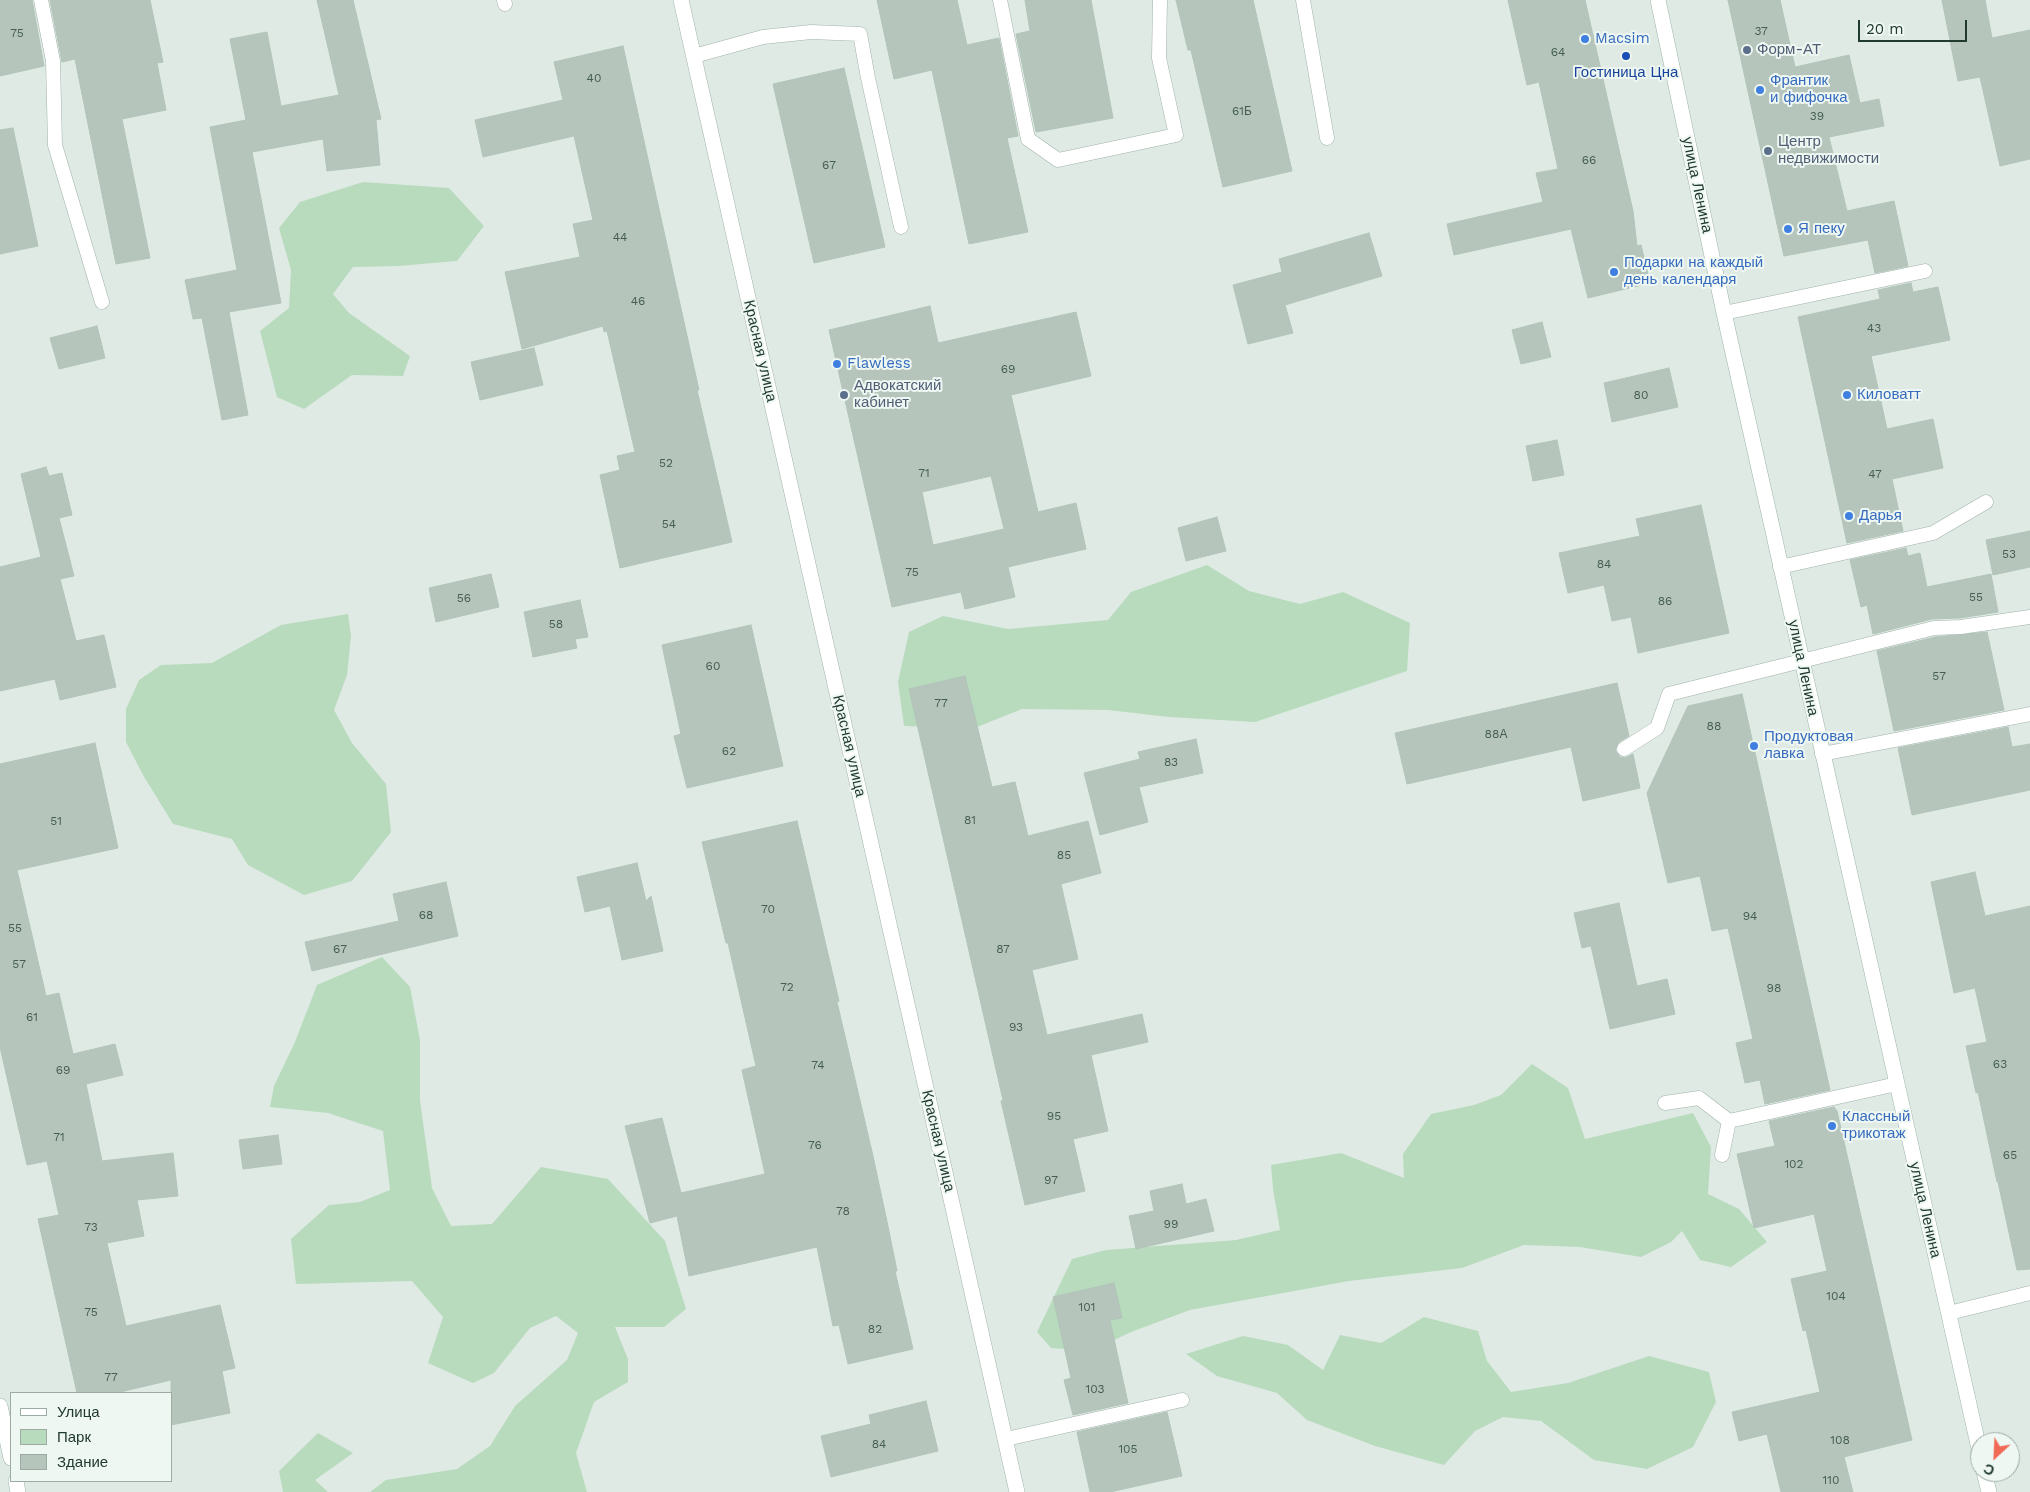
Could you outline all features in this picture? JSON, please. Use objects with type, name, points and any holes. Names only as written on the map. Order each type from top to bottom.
[{"type":"street","name":"Красная улица","points":[[681,0],[1018,1492]]},
{"type":"street","name":"улица Ленина","points":[[1658,0],[1780,566],[1975,1432]]},
{"type":"street","points":[[0,1406],[10,1453]]},
{"type":"lane","points":[[41,0],[53,61],[55,145],[102,302]]},
{"type":"lane","points":[[1000,0],[1028,139],[1058,160],[1176,135],[1159,58],[1160,0]]},
{"type":"lane","points":[[1303,0],[1327,138]]},
{"type":"lane","points":[[694,56],[763,37],[811,32],[860,34],[868,78],[902,227]]},
{"type":"lane","points":[[1724,313],[1925,271]]},
{"type":"lane","points":[[1780,566],[1933,533],[1986,502]]},
{"type":"lane","points":[[1624,749],[1657,728],[1669,694],[1934,628],[1961,627],[2030,617]]},
{"type":"lane","points":[[1822,754],[2030,714]]},
{"type":"lane","points":[[1665,1103],[1699,1098],[1729,1121],[1897,1084]]},
{"type":"lane","points":[[1722,1155],[1729,1121]]},
{"type":"lane","points":[[1949,1312],[2030,1293]]},
{"type":"lane","points":[[1006,1439],[1182,1400]]},
{"type":"green space","points":[[363,182],[449,188],[484,226],[457,261],[398,266],[353,267],[333,294],[349,313],[410,356],[403,376],[352,375],[304,409],[277,397],[260,331],[289,308],[291,270],[279,228],[300,202]]},
{"type":"green space","points":[[1207,565],[1249,591],[1300,604],[1343,592],[1410,623],[1407,671],[1255,722],[1169,717],[1108,710],[1022,709],[972,729],[904,726],[898,682],[909,632],[943,616],[1008,629],[1108,620],[1131,592]]},
{"type":"green space","points":[[348,614],[351,636],[347,675],[334,710],[352,743],[386,784],[391,832],[352,881],[304,895],[248,865],[232,839],[173,824],[143,775],[126,742],[126,709],[139,680],[161,665],[212,663],[281,625]]},
{"type":"green space","points":[[382,957],[410,987],[420,1040],[420,1100],[432,1188],[451,1226],[492,1224],[541,1167],[608,1179],[665,1241],[686,1309],[664,1327],[615,1327],[628,1359],[628,1382],[594,1402],[576,1453],[587,1492],[370,1492],[386,1480],[457,1469],[490,1446],[515,1406],[567,1360],[578,1333],[556,1316],[530,1328],[494,1373],[473,1383],[428,1363],[443,1317],[412,1281],[296,1284],[291,1239],[329,1205],[360,1202],[390,1190],[383,1131],[328,1113],[270,1107],[274,1086],[295,1042],[317,985]]},
{"type":"green space","points":[[1532,1064],[1568,1088],[1585,1139],[1693,1113],[1711,1147],[1708,1194],[1739,1209],[1767,1242],[1731,1267],[1700,1260],[1682,1231],[1671,1242],[1641,1257],[1580,1247],[1524,1245],[1462,1268],[1349,1281],[1190,1310],[1131,1332],[1091,1351],[1051,1348],[1037,1332],[1072,1259],[1106,1250],[1236,1240],[1280,1230],[1271,1165],[1341,1153],[1404,1178],[1403,1154],[1431,1114],[1474,1105],[1501,1095]]},
{"type":"green space","points":[[1424,1317],[1478,1331],[1487,1361],[1511,1392],[1568,1383],[1649,1356],[1709,1372],[1716,1402],[1693,1447],[1647,1469],[1594,1460],[1541,1421],[1503,1417],[1475,1431],[1444,1465],[1375,1446],[1307,1420],[1277,1393],[1217,1376],[1186,1354],[1243,1336],[1288,1345],[1323,1370],[1340,1335],[1381,1343]]},
{"type":"green space","points":[[318,1433],[353,1453],[315,1480],[328,1492],[283,1492],[279,1471]]},
{"type":"building","points":[[0,0],[32,0],[44,66],[0,76]]},
{"type":"building","points":[[50,0],[150,0],[163,62],[157,63],[166,110],[122,119],[150,258],[116,264],[75,59],[62,62]]},
{"type":"building","points":[[317,0],[353,0],[381,119],[376,120],[380,165],[327,171],[323,139],[252,152],[281,303],[229,312],[248,415],[222,420],[202,318],[193,319],[185,280],[237,270],[210,127],[246,120],[230,39],[267,32],[281,106],[339,95]]},
{"type":"building","points":[[877,0],[957,0],[967,45],[999,38],[1018,136],[1007,138],[1028,232],[969,244],[932,70],[894,79]]},
{"type":"building","points":[[1025,0],[1091,0],[1113,118],[1036,132],[1016,34],[1030,31]]},
{"type":"building","points":[[1176,0],[1253,0],[1292,171],[1223,187],[1191,50],[1188,50]]},
{"type":"building","points":[[1508,0],[1585,0],[1633,211],[1637,246],[1641,245],[1650,283],[1588,298],[1571,229],[1454,255],[1447,224],[1543,202],[1536,173],[1558,169],[1539,82],[1527,85]]},
{"type":"building","points":[[1728,0],[1780,0],[1795,67],[1849,55],[1860,103],[1879,99],[1884,126],[1829,137],[1847,211],[1894,201],[1908,266],[1875,273],[1868,240],[1784,256]]},
{"type":"building","points":[[1942,0],[1985,0],[1992,38],[2030,30],[2030,159],[2000,166],[1980,77],[1958,81]]},
{"type":"building","points":[[623,46],[699,390],[697,390],[732,542],[620,568],[600,475],[620,470],[617,456],[635,452],[607,331],[604,332],[603,326],[522,349],[505,272],[580,257],[573,224],[593,220],[574,136],[483,157],[475,120],[563,100],[554,62]]},
{"type":"building","points":[[844,68],[885,247],[814,263],[773,84]]},
{"type":"building","points":[[13,128],[38,246],[0,254],[0,130]]},
{"type":"building","points":[[1369,233],[1382,276],[1285,305],[1293,333],[1248,344],[1233,285],[1282,272],[1279,259]]},
{"type":"building","points":[[1911,283],[1913,292],[1938,287],[1950,340],[1871,356],[1887,429],[1933,419],[1943,468],[1892,479],[1903,531],[1847,543],[1798,317],[1880,299],[1878,290]]},
{"type":"building","points":[[930,306],[938,343],[1076,312],[1091,376],[1011,395],[1038,512],[1076,503],[1086,549],[1008,567],[1015,597],[965,609],[961,592],[892,607],[829,330]],"holes":[[[991,476],[1004,529],[933,545],[922,492]]]},
{"type":"building","points":[[1542,322],[1551,357],[1521,364],[1512,330]]},
{"type":"building","points":[[97,326],[105,358],[59,369],[50,338]]},
{"type":"building","points":[[534,348],[543,385],[480,400],[471,362]]},
{"type":"building","points":[[1669,368],[1678,407],[1612,422],[1604,383]]},
{"type":"building","points":[[1557,440],[1564,475],[1533,481],[1526,446]]},
{"type":"building","points":[[46,467],[49,476],[62,473],[72,515],[59,518],[74,576],[60,579],[76,641],[104,635],[116,687],[60,700],[55,679],[0,691],[0,567],[41,557],[21,474]]},
{"type":"building","points":[[1701,505],[1729,633],[1638,653],[1631,617],[1612,621],[1604,585],[1568,593],[1559,553],[1640,536],[1636,519]]},
{"type":"building","points":[[1217,517],[1226,551],[1186,561],[1178,528]]},
{"type":"building","points":[[2030,531],[2030,567],[1993,575],[1986,540]]},
{"type":"building","points":[[1906,548],[1908,556],[1920,553],[1927,587],[1991,574],[1998,612],[1960,618],[1932,619],[1873,634],[1867,605],[1861,607],[1850,560]]},
{"type":"building","points":[[491,574],[499,607],[436,622],[429,588]]},
{"type":"building","points":[[580,600],[588,637],[575,639],[577,648],[533,657],[524,612]]},
{"type":"building","points":[[751,625],[783,766],[687,788],[674,736],[681,734],[662,645]]},
{"type":"building","points":[[1987,632],[2004,710],[1894,731],[1877,651],[1935,637]]},
{"type":"building","points":[[965,676],[992,787],[1015,782],[1028,836],[1088,821],[1101,873],[1061,884],[1078,959],[1032,970],[1047,1035],[1142,1014],[1148,1042],[1091,1055],[1108,1131],[1073,1139],[1085,1191],[1025,1205],[1001,1101],[1003,1100],[909,689]]},
{"type":"building","points":[[1617,683],[1629,736],[1619,742],[1615,750],[1620,757],[1625,758],[1633,754],[1640,788],[1583,801],[1571,747],[1407,784],[1395,733]]},
{"type":"building","points":[[1742,694],[1830,1090],[1765,1104],[1760,1080],[1745,1083],[1736,1043],[1753,1039],[1728,928],[1712,931],[1700,876],[1668,883],[1647,793],[1688,706]]},
{"type":"building","points":[[2008,727],[2012,747],[2030,744],[2030,790],[1912,815],[1898,748]]},
{"type":"building","points":[[1196,739],[1203,773],[1139,787],[1148,822],[1100,835],[1084,773],[1140,759],[1138,752]]},
{"type":"building","points":[[95,743],[118,848],[17,870],[46,996],[59,993],[73,1054],[115,1044],[123,1075],[86,1084],[102,1161],[173,1153],[178,1196],[137,1200],[144,1236],[107,1243],[126,1326],[220,1305],[235,1368],[222,1371],[230,1413],[172,1425],[171,1380],[120,1392],[77,1392],[38,1219],[59,1215],[47,1161],[27,1165],[0,1047],[0,764]]},
{"type":"building","points":[[797,821],[839,1001],[837,1002],[873,1156],[897,1271],[895,1271],[913,1349],[848,1364],[839,1325],[833,1326],[817,1247],[689,1276],[677,1216],[650,1223],[625,1126],[662,1118],[681,1193],[765,1174],[742,1070],[756,1066],[728,943],[726,943],[702,842]]},
{"type":"building","points":[[637,863],[646,901],[651,896],[663,951],[622,960],[610,906],[585,912],[577,877]]},
{"type":"building","points":[[1975,872],[1985,916],[2030,906],[2030,1269],[2017,1270],[1966,1046],[1987,1042],[1975,988],[1954,993],[1931,882]]},
{"type":"building","points":[[446,882],[458,936],[312,971],[305,942],[399,921],[393,894]]},
{"type":"building","points":[[1619,903],[1637,986],[1667,979],[1675,1014],[1610,1029],[1591,946],[1582,948],[1574,913]]},
{"type":"building","points":[[1834,1107],[1837,1111],[1912,1440],[1844,1457],[1853,1492],[1781,1492],[1767,1434],[1739,1441],[1732,1412],[1820,1392],[1806,1330],[1803,1331],[1791,1279],[1827,1271],[1814,1214],[1754,1228],[1737,1154],[1775,1146],[1769,1121]]},
{"type":"building","points":[[278,1135],[282,1164],[243,1169],[239,1140]]},
{"type":"building","points":[[1182,1184],[1186,1204],[1206,1199],[1214,1231],[1136,1249],[1129,1216],[1154,1211],[1150,1191]]},
{"type":"building","points":[[1114,1283],[1122,1318],[1110,1320],[1128,1403],[1073,1415],[1064,1380],[1071,1378],[1053,1297]]},
{"type":"building","points":[[926,1401],[938,1451],[831,1477],[821,1436],[871,1424],[869,1415]]},
{"type":"building","points":[[1167,1412],[1182,1476],[1110,1492],[1090,1492],[1077,1432]]},
{"type":"place","name":"Maсsim","points":[[1585,39]]},
{"type":"place","name":"Форм-АТ","points":[[1747,50]]},
{"type":"place","name":"Гостиница Цна","points":[[1626,56]]},
{"type":"place","name":"Франтик и фифочка","points":[[1760,90]]},
{"type":"place","name":"Центр недвижимости","points":[[1768,151]]},
{"type":"place","name":"Я пеку","points":[[1788,229]]},
{"type":"place","name":"Подарки на каждый день календаря","points":[[1614,272]]},
{"type":"place","name":"Flawless","points":[[837,364]]},
{"type":"place","name":"Адвокатский кабинет","points":[[844,395]]},
{"type":"place","name":"Киловатт","points":[[1847,395]]},
{"type":"place","name":"Дарья","points":[[1849,516]]},
{"type":"place","name":"Продуктовая лавка","points":[[1754,746]]},
{"type":"place","name":"Классный трикотаж","points":[[1832,1126]]}]
